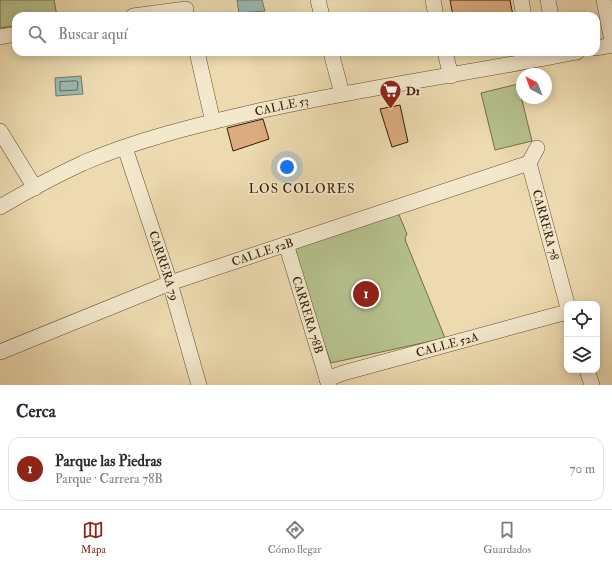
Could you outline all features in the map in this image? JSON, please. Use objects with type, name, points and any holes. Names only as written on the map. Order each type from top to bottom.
[{"type":"street","points":[[318,0],[321,12]]},
{"type":"street","points":[[433,0],[435,12]]},
{"type":"street","points":[[521,0],[523,12]]},
{"type":"street","points":[[548,0],[550,12]]},
{"type":"street","points":[[604,0],[612,41]]},
{"type":"street","points":[[160,12],[186,8]]},
{"type":"street","points":[[0,37],[12,35]]},
{"type":"street","points":[[600,47],[612,45]]},
{"type":"street","points":[[198,56],[213,122]]},
{"type":"street","points":[[332,56],[342,94]]},
{"type":"street","points":[[446,56],[450,76]]},
{"type":"street","name":"CALLE 53","points":[[0,206],[84,163],[125,148],[213,122],[284,105],[450,76],[531,56]]},
{"type":"street","points":[[0,131],[35,188]]},
{"type":"street","name":"CARRERA 79","points":[[125,148],[170,283],[200,385]]},
{"type":"street","points":[[528,163],[537,148]]},
{"type":"street","name":"CALLE 52B","points":[[0,352],[170,283],[528,163]]},
{"type":"street","name":"CARRERA 78","points":[[528,163],[566,301]]},
{"type":"street","name":"CARRERA 78B","points":[[286,244],[328,382]]},
{"type":"street","name":"CALLE 52A","points":[[328,382],[343,373],[564,313]]},
{"type":"street","points":[[588,373],[592,385]]},
{"type":"green space","points":[[0,0],[54,0],[56,12],[12,12],[12,26],[0,28]]},
{"type":"green space","points":[[516,84],[516,104],[523,104],[532,141],[495,150],[481,93]]},
{"type":"green space","points":[[397,210],[407,234],[405,238],[406,242],[445,338],[331,363],[290,250]]},
{"type":"water","points":[[237,0],[262,0],[265,11],[252,12],[239,12]]},
{"type":"water","points":[[81,76],[83,94],[56,96],[55,78]]},
{"type":"building","points":[[450,0],[510,0],[512,12],[452,12]]},
{"type":"building","points":[[400,105],[408,142],[392,147],[380,109]]},
{"type":"building","points":[[263,119],[269,139],[233,151],[227,128]]},
{"type":"place","name":"D1","points":[[390,110]]},
{"type":"place","name":"Parque las Piedras","points":[[366,294]]},
{"type":"district","name":"LOS COLORES","points":[[302,189]]}]
